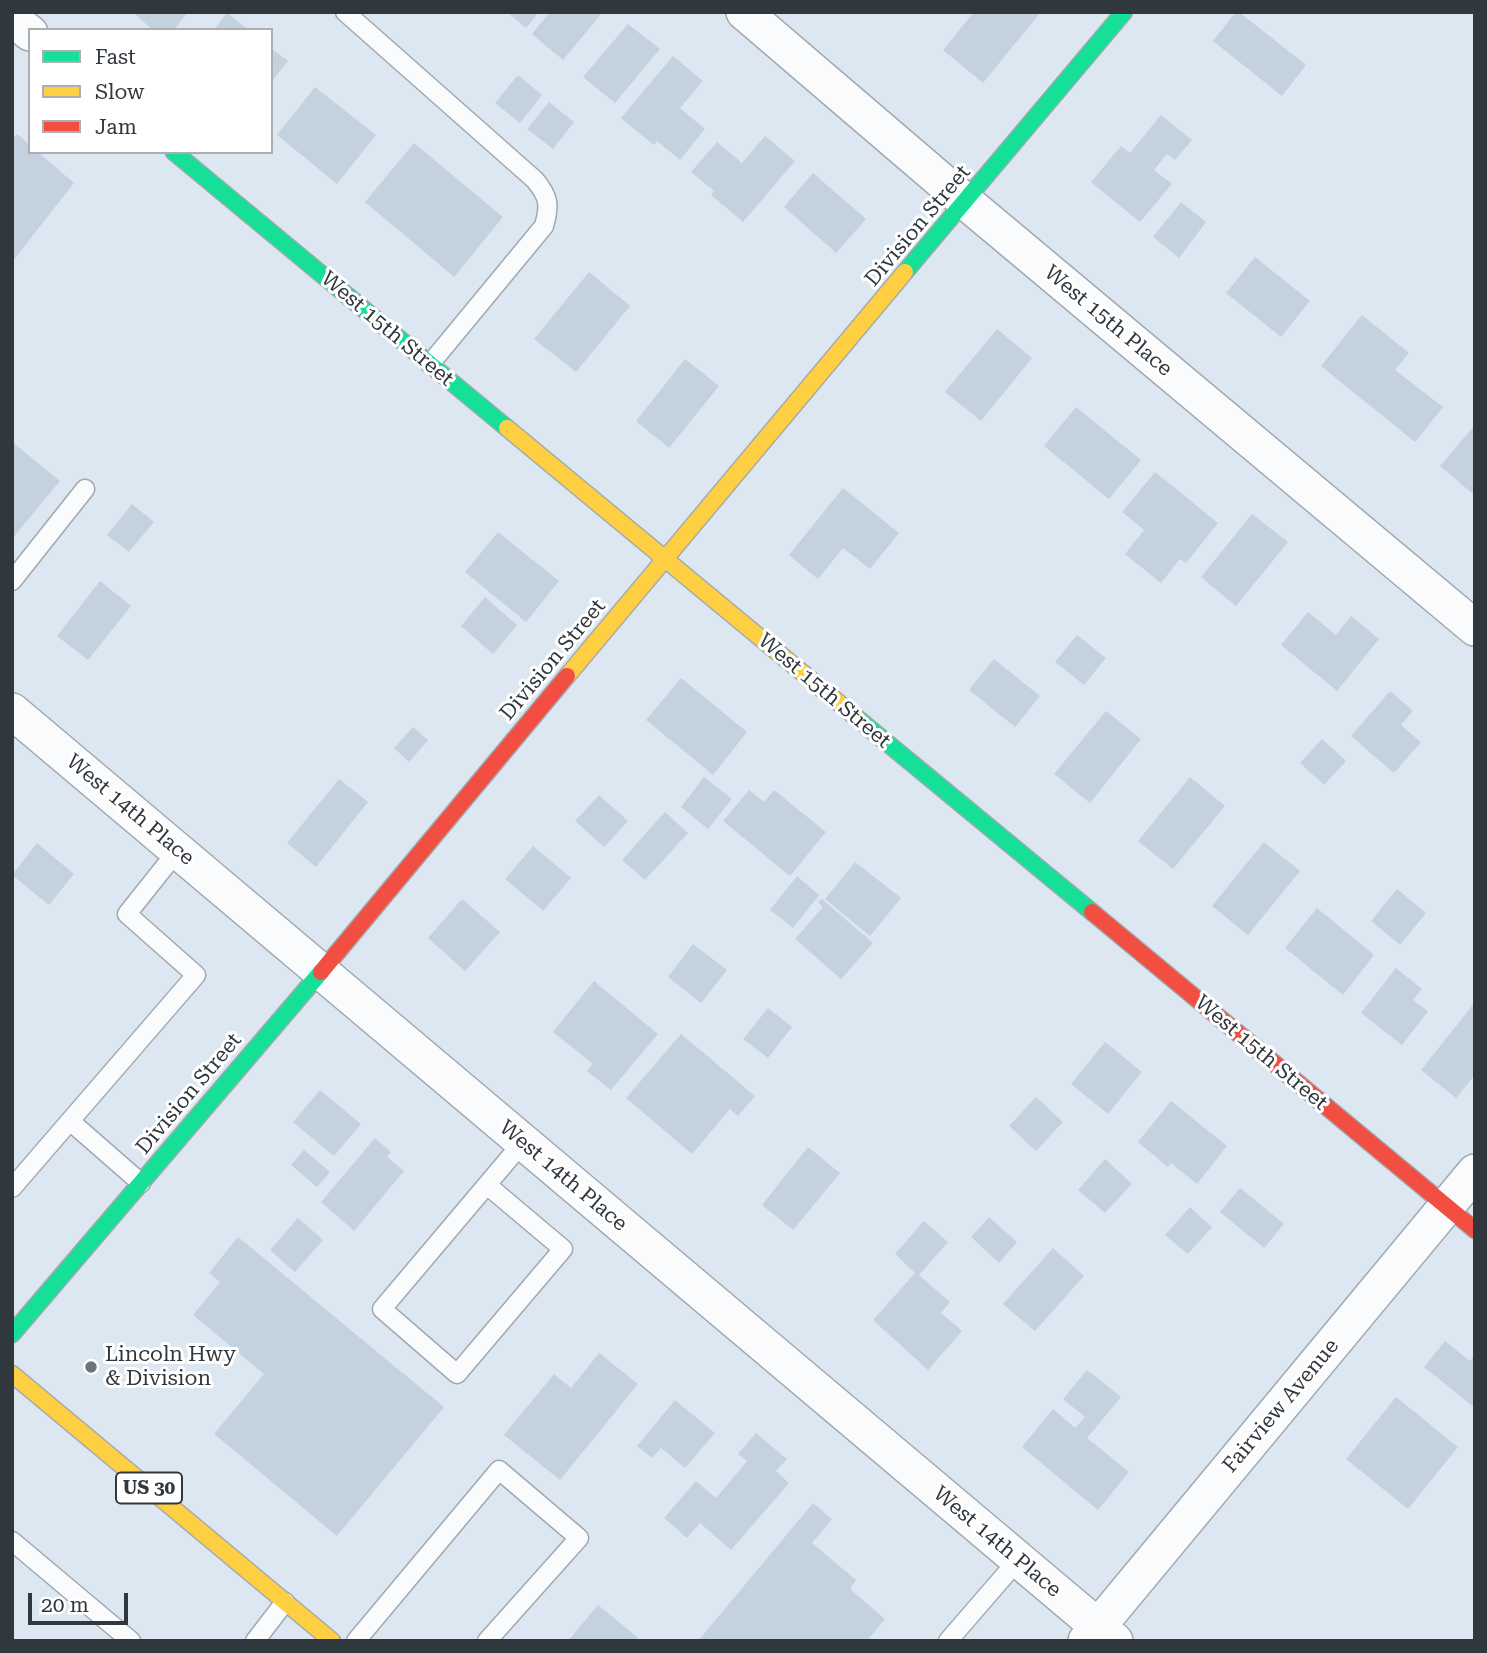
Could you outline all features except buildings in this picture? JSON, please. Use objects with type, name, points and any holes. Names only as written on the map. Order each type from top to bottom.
[{"type":"street","name":"West 15th Place","points":[[744,12],[966,202],[1475,628]]},
{"type":"street","name":"Division Street","points":[[12,1334],[321,972],[1124,12]]},
{"type":"street","points":[[12,19],[28,31]]},
{"type":"street","name":"West 15th Street","points":[[176,154],[1475,1230]]},
{"type":"street","name":"West 14th Place","points":[[12,711],[1018,1560],[1100,1636]]},
{"type":"street","name":"Fairview Avenue","points":[[1100,1636],[1475,1172]]},
{"type":"street","name":"US 30","points":[[12,1374],[332,1641]]},
{"type":"lane","points":[[345,12],[535,180],[546,193],[548,211],[544,226],[430,364]]},
{"type":"lane","points":[[12,581],[85,489]]},
{"type":"lane","points":[[12,1188],[196,975],[127,914],[178,850]]},
{"type":"lane","points":[[70,1121],[141,1183]]},
{"type":"lane","points":[[487,1185],[563,1249],[457,1374],[382,1310],[523,1142]]},
{"type":"lane","points":[[356,1641],[499,1470],[579,1538],[487,1641]]},
{"type":"lane","points":[[12,1541],[131,1641]]},
{"type":"lane","points":[[948,1641],[1018,1560]]},
{"type":"lane","points":[[255,1641],[285,1602]]},
{"type":"traffic: fast","points":[[905,272],[1124,12]]},
{"type":"traffic: fast","points":[[176,154],[507,428]]},
{"type":"traffic: fast","points":[[857,718],[1092,912]]},
{"type":"traffic: fast","points":[[12,1334],[321,972]]},
{"type":"traffic: slow","points":[[567,676],[905,272]]},
{"type":"traffic: slow","points":[[507,428],[857,718]]},
{"type":"traffic: slow","points":[[12,1374],[332,1641]]},
{"type":"traffic: jam","points":[[321,972],[567,676]]},
{"type":"traffic: jam","points":[[1092,912],[1475,1230]]},
{"type":"place","name":"Lincoln Hwy & Division","points":[[91,1367]]}]
